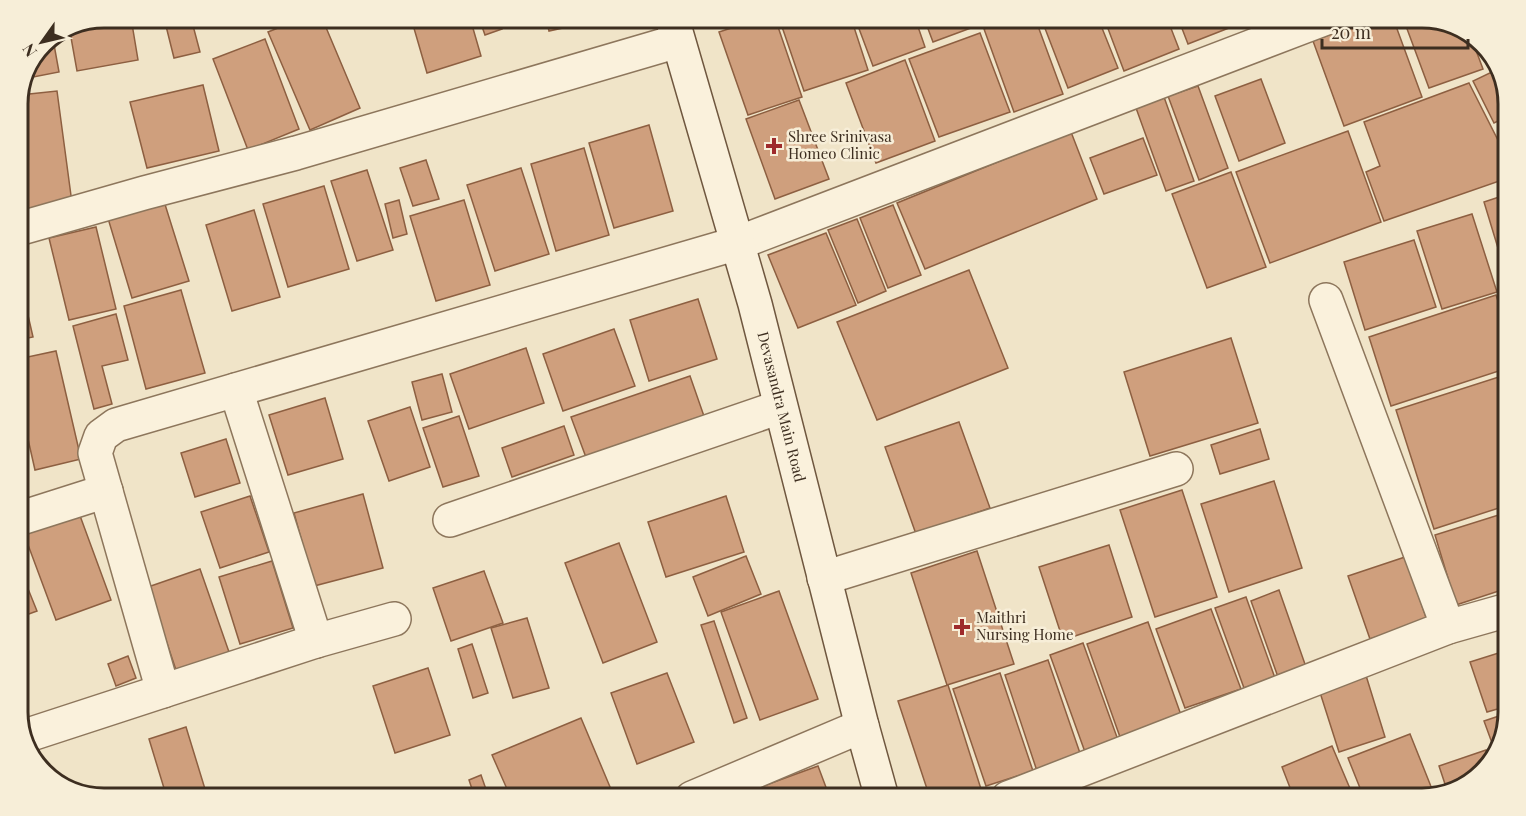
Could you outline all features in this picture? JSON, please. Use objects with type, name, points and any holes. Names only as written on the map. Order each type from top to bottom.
[{"type":"street","points":[[29,226],[296,153],[673,28]]},
{"type":"street","name":"Devasandra Main Road","points":[[680,28],[738,243],[879,788]]},
{"type":"street","points":[[163,691],[95,453],[101,436],[116,425],[738,243],[1300,28]]},
{"type":"street","points":[[1326,300],[1448,627]]},
{"type":"street","points":[[236,390],[316,641]]},
{"type":"street","points":[[450,520],[780,407]]},
{"type":"street","points":[[824,578],[1176,469]]},
{"type":"street","points":[[29,516],[106,491]]},
{"type":"street","points":[[1034,788],[1448,627],[1498,613]]},
{"type":"street","points":[[32,733],[316,641],[394,620]]},
{"type":"street","points":[[716,788],[862,726]]},
{"type":"building","points":[[104,28],[133,28],[138,60],[77,71],[72,36]]},
{"type":"building","points":[[166,28],[194,28],[200,52],[174,58]]},
{"type":"building","points":[[278,28],[326,28],[360,108],[310,130],[268,32]]},
{"type":"building","points":[[414,28],[473,28],[481,56],[427,73]]},
{"type":"building","points":[[483,28],[502,28],[502,29],[485,35]]},
{"type":"building","points":[[731,28],[778,28],[802,97],[748,115],[719,32]]},
{"type":"building","points":[[782,28],[854,28],[868,70],[804,91]]},
{"type":"building","points":[[859,28],[918,28],[925,47],[873,66]]},
{"type":"building","points":[[928,28],[971,28],[933,42]]},
{"type":"building","points":[[1039,28],[1063,94],[1014,112],[984,29]]},
{"type":"building","points":[[1045,28],[1102,28],[1118,68],[1068,88]]},
{"type":"building","points":[[1108,28],[1171,28],[1179,49],[1124,71]]},
{"type":"building","points":[[1182,28],[1229,28],[1188,44]]},
{"type":"building","points":[[1347,28],[1397,28],[1422,97],[1344,126],[1313,41]]},
{"type":"building","points":[[1407,28],[1432,29],[1455,36],[1476,51],[1483,69],[1429,88]]},
{"type":"building","points":[[980,33],[1010,112],[939,137],[909,59]]},
{"type":"building","points":[[265,39],[299,129],[248,150],[213,59]]},
{"type":"building","points":[[905,60],[935,141],[876,163],[846,83]]},
{"type":"building","points":[[36,72],[59,72],[33,77]]},
{"type":"building","points":[[1491,73],[1496,90],[1497,121],[1494,123],[1473,81]]},
{"type":"building","points":[[1261,79],[1285,143],[1239,161],[1215,96]]},
{"type":"building","points":[[1469,83],[1497,138],[1497,182],[1384,221],[1366,172],[1380,166],[1364,122]]},
{"type":"building","points":[[203,85],[219,151],[147,168],[130,102]]},
{"type":"building","points":[[1198,86],[1228,168],[1199,180],[1168,96]]},
{"type":"building","points":[[57,91],[72,203],[29,209],[30,94]]},
{"type":"building","points":[[1164,97],[1194,181],[1166,191],[1136,108]]},
{"type":"building","points":[[799,100],[829,179],[775,199],[746,119]]},
{"type":"building","points":[[649,125],[673,211],[614,228],[589,143]]},
{"type":"building","points":[[1348,131],[1381,222],[1270,263],[1236,172]]},
{"type":"building","points":[[1071,132],[1097,199],[925,269],[897,203]]},
{"type":"building","points":[[1143,138],[1157,175],[1104,194],[1090,158]]},
{"type":"building","points":[[584,148],[609,235],[556,251],[531,164]]},
{"type":"building","points":[[426,160],[439,199],[413,206],[400,168]]},
{"type":"building","points":[[521,168],[549,254],[495,271],[467,185]]},
{"type":"building","points":[[367,170],[393,250],[357,261],[331,181]]},
{"type":"building","points":[[1231,172],[1266,267],[1207,288],[1172,194]]},
{"type":"building","points":[[324,186],[349,269],[288,287],[263,204]]},
{"type":"building","points":[[163,198],[189,281],[132,298],[107,215]]},
{"type":"building","points":[[1497,198],[1497,246],[1484,202]]},
{"type":"building","points":[[399,200],[407,234],[393,238],[385,204]]},
{"type":"building","points":[[464,200],[490,285],[436,301],[410,216]]},
{"type":"building","points":[[893,205],[921,275],[888,288],[860,218]]},
{"type":"building","points":[[254,210],[280,297],[232,311],[206,225]]},
{"type":"building","points":[[1472,214],[1497,292],[1442,309],[1417,231]]},
{"type":"building","points":[[857,219],[886,291],[858,303],[828,230]]},
{"type":"building","points":[[96,227],[116,309],[69,320],[49,238]]},
{"type":"building","points":[[826,233],[856,305],[798,328],[768,255]]},
{"type":"building","points":[[1414,240],[1436,307],[1365,330],[1344,262]]},
{"type":"building","points":[[969,270],[1008,368],[877,420],[837,322]]},
{"type":"building","points":[[181,290],[205,373],[146,389],[124,306]]},
{"type":"building","points":[[1496,295],[1497,299],[1497,371],[1391,406],[1369,337]]},
{"type":"building","points":[[698,299],[717,359],[649,381],[630,320]]},
{"type":"building","points":[[116,314],[128,360],[102,366],[112,404],[94,409],[73,326]]},
{"type":"building","points":[[29,320],[33,337],[29,338]]},
{"type":"building","points":[[614,329],[635,386],[563,411],[543,354]]},
{"type":"building","points":[[1231,338],[1258,423],[1150,456],[1124,372]]},
{"type":"building","points":[[526,348],[544,403],[469,429],[450,374]]},
{"type":"building","points":[[56,351],[81,459],[35,470],[29,444],[29,357]]},
{"type":"building","points":[[442,374],[452,412],[422,420],[412,382]]},
{"type":"building","points":[[690,376],[705,419],[587,460],[571,417]]},
{"type":"building","points":[[1497,377],[1498,508],[1434,529],[1396,410]]},
{"type":"building","points":[[325,398],[343,459],[288,475],[269,415]]},
{"type":"building","points":[[410,407],[430,467],[389,481],[368,421]]},
{"type":"building","points":[[459,416],[479,476],[443,487],[423,428]]},
{"type":"building","points":[[959,422],[990,508],[916,534],[885,447]]},
{"type":"building","points":[[564,426],[574,455],[512,477],[502,448]]},
{"type":"building","points":[[1260,429],[1269,459],[1220,474],[1211,445]]},
{"type":"building","points":[[226,439],[240,483],[195,497],[181,453]]},
{"type":"building","points":[[1274,481],[1302,568],[1229,592],[1201,504]]},
{"type":"building","points":[[1182,490],[1217,597],[1155,617],[1120,510]]},
{"type":"building","points":[[363,494],[383,568],[314,586],[294,513]]},
{"type":"building","points":[[250,496],[269,552],[220,568],[201,512]]},
{"type":"building","points":[[726,496],[744,552],[666,577],[648,522]]},
{"type":"building","points":[[79,513],[111,600],[56,620],[29,547],[29,532]]},
{"type":"building","points":[[1498,515],[1498,591],[1456,605],[1435,535]]},
{"type":"building","points":[[619,543],[657,642],[603,663],[565,563]]},
{"type":"building","points":[[1109,545],[1132,617],[1063,640],[1039,567]]},
{"type":"building","points":[[977,551],[1014,664],[947,685],[911,573]]},
{"type":"building","points":[[746,556],[761,594],[708,616],[693,577]]},
{"type":"building","points":[[1405,557],[1427,620],[1370,639],[1348,576]]},
{"type":"building","points":[[272,561],[293,628],[240,644],[219,577]]},
{"type":"building","points":[[200,569],[229,652],[176,670],[148,587]]},
{"type":"building","points":[[484,571],[503,623],[451,641],[433,588]]},
{"type":"building","points":[[1279,590],[1306,667],[1278,677],[1251,601]]},
{"type":"building","points":[[29,591],[37,611],[29,614]]},
{"type":"building","points":[[779,591],[818,699],[760,720],[721,612]]},
{"type":"building","points":[[1246,597],[1275,678],[1244,688],[1215,608]]},
{"type":"building","points":[[1211,609],[1241,689],[1185,708],[1156,629]]},
{"type":"building","points":[[527,618],[549,688],[513,698],[491,628]]},
{"type":"building","points":[[714,621],[747,718],[734,723],[701,625]]},
{"type":"building","points":[[1148,622],[1181,715],[1120,737],[1087,644]]},
{"type":"building","points":[[1083,643],[1118,740],[1085,752],[1050,655]]},
{"type":"building","points":[[472,644],[488,693],[473,698],[458,649]]},
{"type":"building","points":[[1498,653],[1498,709],[1487,712],[1470,662]]},
{"type":"building","points":[[128,656],[136,678],[116,686],[108,664]]},
{"type":"building","points":[[1048,660],[1081,756],[1037,771],[1005,675]]},
{"type":"building","points":[[428,668],[450,735],[395,753],[373,686]]},
{"type":"building","points":[[1364,669],[1385,737],[1339,752],[1317,683]]},
{"type":"building","points":[[667,673],[694,742],[637,764],[611,693]]},
{"type":"building","points":[[1000,673],[1033,771],[986,786],[953,689]]},
{"type":"building","points":[[948,685],[981,788],[927,788],[898,701]]},
{"type":"building","points":[[1498,716],[1491,741],[1484,721]]},
{"type":"building","points":[[581,718],[610,788],[507,788],[492,755]]},
{"type":"building","points":[[186,727],[205,788],[164,788],[149,739]]},
{"type":"building","points":[[1410,734],[1431,787],[1360,788],[1348,758]]},
{"type":"building","points":[[1332,746],[1350,788],[1290,788],[1282,767]]},
{"type":"building","points":[[1487,751],[1472,769],[1445,784],[1439,766]]},
{"type":"building","points":[[818,766],[826,788],[758,788]]},
{"type":"building","points":[[481,775],[486,788],[472,788],[469,780]]},
{"type":"place","name":"Shree Srinivasa Homeo Clinic","points":[[774,146]]},
{"type":"place","name":"Maithri Nursing Home","points":[[962,627]]}]
